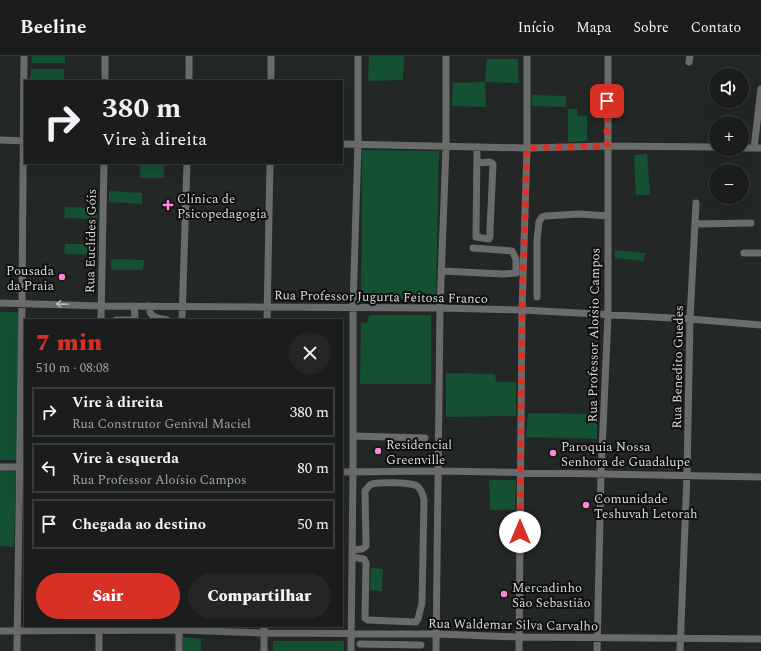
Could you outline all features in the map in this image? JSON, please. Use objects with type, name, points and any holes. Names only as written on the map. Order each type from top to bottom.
[{"type":"street","points":[[17,651],[22,467],[24,56]]},
{"type":"street","points":[[105,56],[105,80]]},
{"type":"street","points":[[189,56],[189,80]]},
{"type":"street","points":[[271,56],[271,80]]},
{"type":"street","points":[[351,651],[353,307],[358,144],[358,56]]},
{"type":"street","points":[[436,651],[440,308],[446,146],[446,56]]},
{"type":"street","points":[[519,651],[522,310],[527,148],[527,56]]},
{"type":"street","name":"Rua Professor Aloísio Campos","points":[[597,651],[601,474],[608,315],[608,56]]},
{"type":"street","points":[[758,148],[761,90]]},
{"type":"street","points":[[0,140],[24,141]]},
{"type":"street","points":[[343,144],[527,148],[607,146],[709,147]]},
{"type":"street","points":[[477,147],[476,237],[489,239],[493,164],[490,162],[477,163]]},
{"type":"street","name":"Rua Euclídes Góis","points":[[101,319],[104,164]]},
{"type":"street","points":[[182,319],[187,164]]},
{"type":"street","points":[[267,319],[270,164]]},
{"type":"street","name":"Rua Benedito Guedes","points":[[680,651],[687,475],[690,319],[696,203]]},
{"type":"street","points":[[536,297],[537,240],[539,222],[542,217],[579,214],[607,216]]},
{"type":"street","points":[[695,224],[751,223]]},
{"type":"street","points":[[441,271],[504,274],[516,273],[516,255],[512,251],[473,248]]},
{"type":"street","points":[[744,253],[761,253]]},
{"type":"street","name":"Rua Professor Jugurta Feitosa Franco","points":[[0,303],[101,306],[268,306],[522,310],[690,319],[761,325]]},
{"type":"street","points":[[134,306],[135,317],[134,319]]},
{"type":"street","points":[[149,306],[150,313],[153,316],[164,319]]},
{"type":"street","points":[[353,436],[425,438]]},
{"type":"street","points":[[0,467],[22,467]]},
{"type":"street","points":[[343,472],[439,471],[761,477]]},
{"type":"street","points":[[378,483],[411,484],[417,486],[424,500],[422,603],[416,622],[368,620],[365,618],[366,563],[364,559],[352,553],[366,546],[365,491],[369,485],[378,483]]},
{"type":"street","points":[[99,628],[99,651]]},
{"type":"street","name":"Rua Waldemar Silva Carvalho","points":[[0,631],[99,628],[179,628],[264,629],[351,633],[519,637],[761,639]]},
{"type":"street","points":[[179,628],[179,651]]},
{"type":"street","points":[[264,629],[264,651]]},
{"type":"street","points":[[360,644],[392,648],[421,645]]},
{"type":"green space","points":[[32,56],[65,56],[65,63],[32,63]]},
{"type":"green space","points":[[369,56],[404,56],[403,80],[368,81]]},
{"type":"green space","points":[[487,59],[518,59],[519,83],[485,82]]},
{"type":"green space","points":[[31,69],[64,69],[64,80],[30,80]]},
{"type":"green space","points":[[485,82],[486,107],[452,106],[453,83]]},
{"type":"green space","points":[[532,95],[566,96],[566,107],[532,106]]},
{"type":"green space","points":[[568,109],[577,109],[578,116],[587,116],[587,141],[568,142]]},
{"type":"green space","points":[[362,150],[439,151],[436,301],[361,302]]},
{"type":"green space","points":[[647,154],[650,195],[636,195],[634,155]]},
{"type":"green space","points":[[140,164],[164,164],[164,178],[140,178]]},
{"type":"green space","points":[[109,191],[142,193],[142,204],[109,202]]},
{"type":"green space","points":[[65,207],[97,208],[97,219],[64,218]]},
{"type":"green space","points":[[65,244],[98,244],[97,255],[64,254]]},
{"type":"green space","points":[[615,250],[645,253],[644,261],[615,258]]},
{"type":"green space","points":[[111,259],[144,260],[143,270],[111,270]]},
{"type":"green space","points":[[0,312],[18,312],[19,460],[0,460]]},
{"type":"green space","points":[[369,315],[431,315],[431,384],[360,384],[361,322],[367,323]]},
{"type":"green space","points":[[446,373],[495,374],[496,382],[516,382],[516,416],[446,417]]},
{"type":"green space","points":[[528,413],[597,414],[597,439],[526,437]]},
{"type":"green space","points":[[0,471],[16,471],[14,547],[0,546]]},
{"type":"green space","points":[[489,480],[516,480],[515,510],[490,510]]},
{"type":"green space","points":[[371,568],[383,569],[382,591],[370,590]]},
{"type":"green space","points":[[183,637],[201,639],[201,651],[183,651]]},
{"type":"green space","points":[[273,641],[344,641],[344,651],[273,651]]},
{"type":"place","name":"Clínica de Psicopedagogia","points":[[168,205]]},
{"type":"place","name":"Pousada da Praia","points":[[62,277]]},
{"type":"place","name":"Residencial Greenville","points":[[378,451]]},
{"type":"place","name":"Paroquia Nossa Senhora de Guadalupe","points":[[553,453]]},
{"type":"place","name":"Comunidade Teshuvah Letorah","points":[[586,505]]},
{"type":"place","name":"Mercadinho São Sebastião","points":[[504,594]]},
{"type":"route","points":[[520,532],[522,310],[527,148],[607,146],[607,101]]}]
